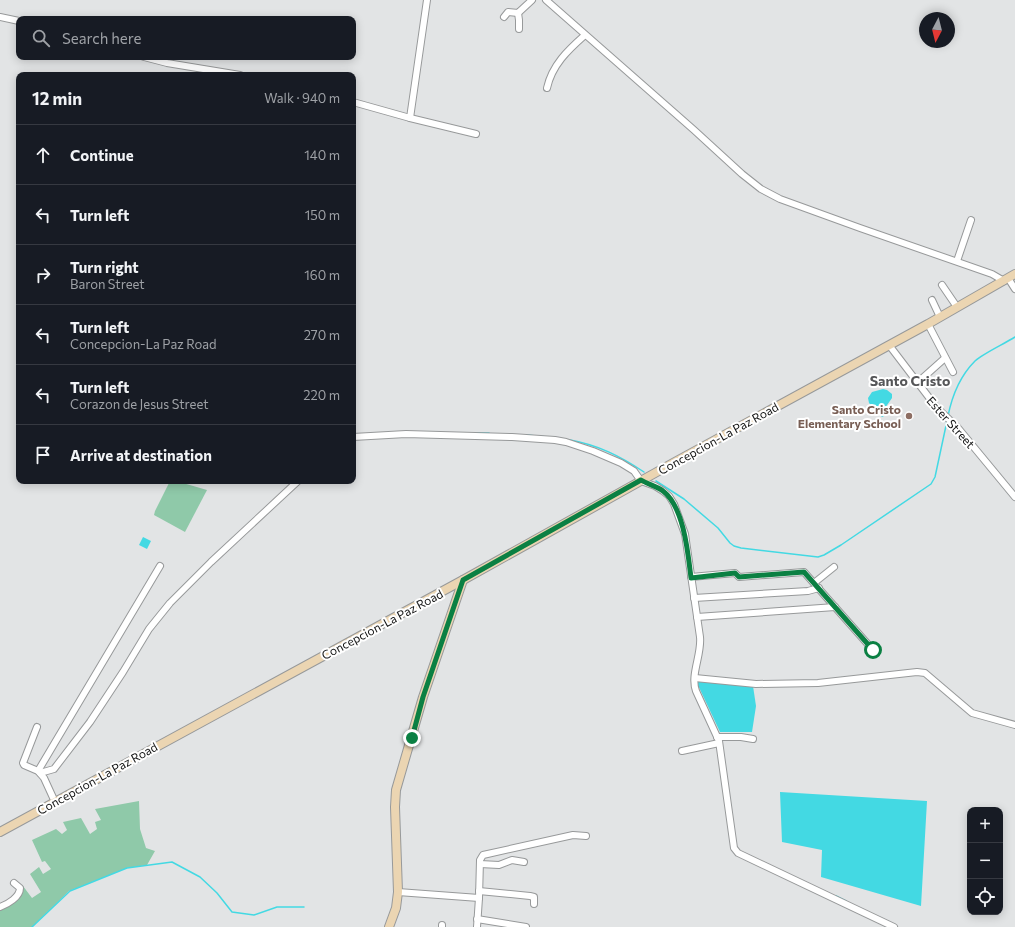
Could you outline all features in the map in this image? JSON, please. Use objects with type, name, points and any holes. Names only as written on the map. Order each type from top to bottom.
[{"type":"main road","name":"Concepcion-La Paz Road","points":[[0,832],[463,580],[641,480],[928,324],[1009,278]]},
{"type":"main road","points":[[389,927],[396,908],[398,892],[395,825],[396,790],[423,697],[463,580]]},
{"type":"street","points":[[410,118],[427,0]]},
{"type":"street","points":[[504,17],[508,12],[518,13],[532,0]]},
{"type":"street","points":[[546,0],[742,174],[761,189],[784,200],[860,228],[992,274],[1009,278],[1015,289]]},
{"type":"street","points":[[518,13],[518,29]]},
{"type":"street","points":[[0,17],[16,20]]},
{"type":"street","points":[[548,88],[555,66],[572,46],[585,35]]},
{"type":"street","points":[[156,60],[222,72]]},
{"type":"street","points":[[356,103],[476,134]]},
{"type":"street","points":[[957,261],[970,220]]},
{"type":"street","points":[[942,285],[957,307]]},
{"type":"street","points":[[932,300],[940,317]]},
{"type":"street","points":[[928,324],[953,372]]},
{"type":"street","name":"Ester Street","points":[[889,345],[937,408],[951,421],[1015,497]]},
{"type":"street","points":[[917,383],[945,358]]},
{"type":"street","points":[[356,437],[406,434],[512,437],[555,440],[593,451],[621,463],[634,471],[641,480],[663,490],[674,504],[685,534],[701,644],[694,683],[696,691],[718,740],[736,851],[894,927]]},
{"type":"street","points":[[39,772],[54,769],[90,722],[123,672],[149,628],[170,603],[211,562],[295,484]]},
{"type":"street","points":[[39,772],[160,566]]},
{"type":"street","points":[[694,598],[808,591],[817,586],[834,567]]},
{"type":"street","points":[[691,578],[735,573],[739,577],[804,572],[873,650]]},
{"type":"street","points":[[697,618],[835,607]]},
{"type":"street","points":[[695,678],[756,684],[818,683],[917,672],[925,673],[972,713],[1015,725]]},
{"type":"street","points":[[37,727],[23,763],[24,765],[39,772],[44,778],[55,802]]},
{"type":"street","points":[[682,751],[718,740],[741,737],[753,739]]},
{"type":"street","points":[[477,927],[481,857],[486,853],[573,835],[586,836]]},
{"type":"street","points":[[480,864],[499,865],[512,860],[524,862]]},
{"type":"street","points":[[0,907],[7,904],[19,894],[20,888],[14,883]]},
{"type":"street","points":[[398,892],[530,896],[534,897],[534,904]]},
{"type":"street","points":[[478,919],[526,927]]},
{"type":"green space","points":[[168,484],[186,484],[207,490],[185,532],[154,515]]},
{"type":"green space","points":[[139,801],[140,829],[146,848],[155,851],[147,865],[127,868],[69,891],[32,927],[0,927],[0,908],[23,886],[32,898],[41,892],[30,874],[39,867],[43,874],[51,869],[45,861],[42,862],[32,840],[56,829],[62,834],[67,830],[63,822],[81,818],[90,834],[97,829],[95,822],[101,820],[95,809]]},
{"type":"water","points":[[883,389],[892,394],[892,398],[885,408],[886,415],[882,417],[869,403],[868,398],[872,392]]},
{"type":"water","points":[[143,537],[151,541],[147,549],[139,545]]},
{"type":"water","points":[[696,681],[753,686],[756,706],[752,732],[720,732]]},
{"type":"water","points":[[780,792],[927,801],[921,906],[821,877],[822,850],[782,842]]},
{"type":"waterway","points":[[948,416],[957,387],[965,373],[975,361],[1015,337]]},
{"type":"waterway","points":[[656,481],[684,499],[718,528],[734,546],[818,557],[841,545],[931,484],[935,477],[947,421]]},
{"type":"waterway","points":[[470,433],[489,433]]},
{"type":"waterway","points":[[526,435],[547,437]]},
{"type":"waterway","points":[[570,440],[590,445],[608,452],[644,472]]},
{"type":"waterway","points":[[32,927],[70,891],[127,868],[172,862],[200,877],[217,893],[232,912],[254,915],[277,907],[304,907]]},
{"type":"waterway","points":[[836,896],[846,901]]},
{"type":"place","name":"Santo Cristo Elementary School","points":[[909,416]]},
{"type":"district","name":"Santo Cristo","points":[[910,380]]},
{"type":"route","points":[[412,738],[423,697],[463,580],[641,480],[663,490],[674,504],[685,534],[691,578],[735,573],[739,577],[804,572],[873,650]]}]
